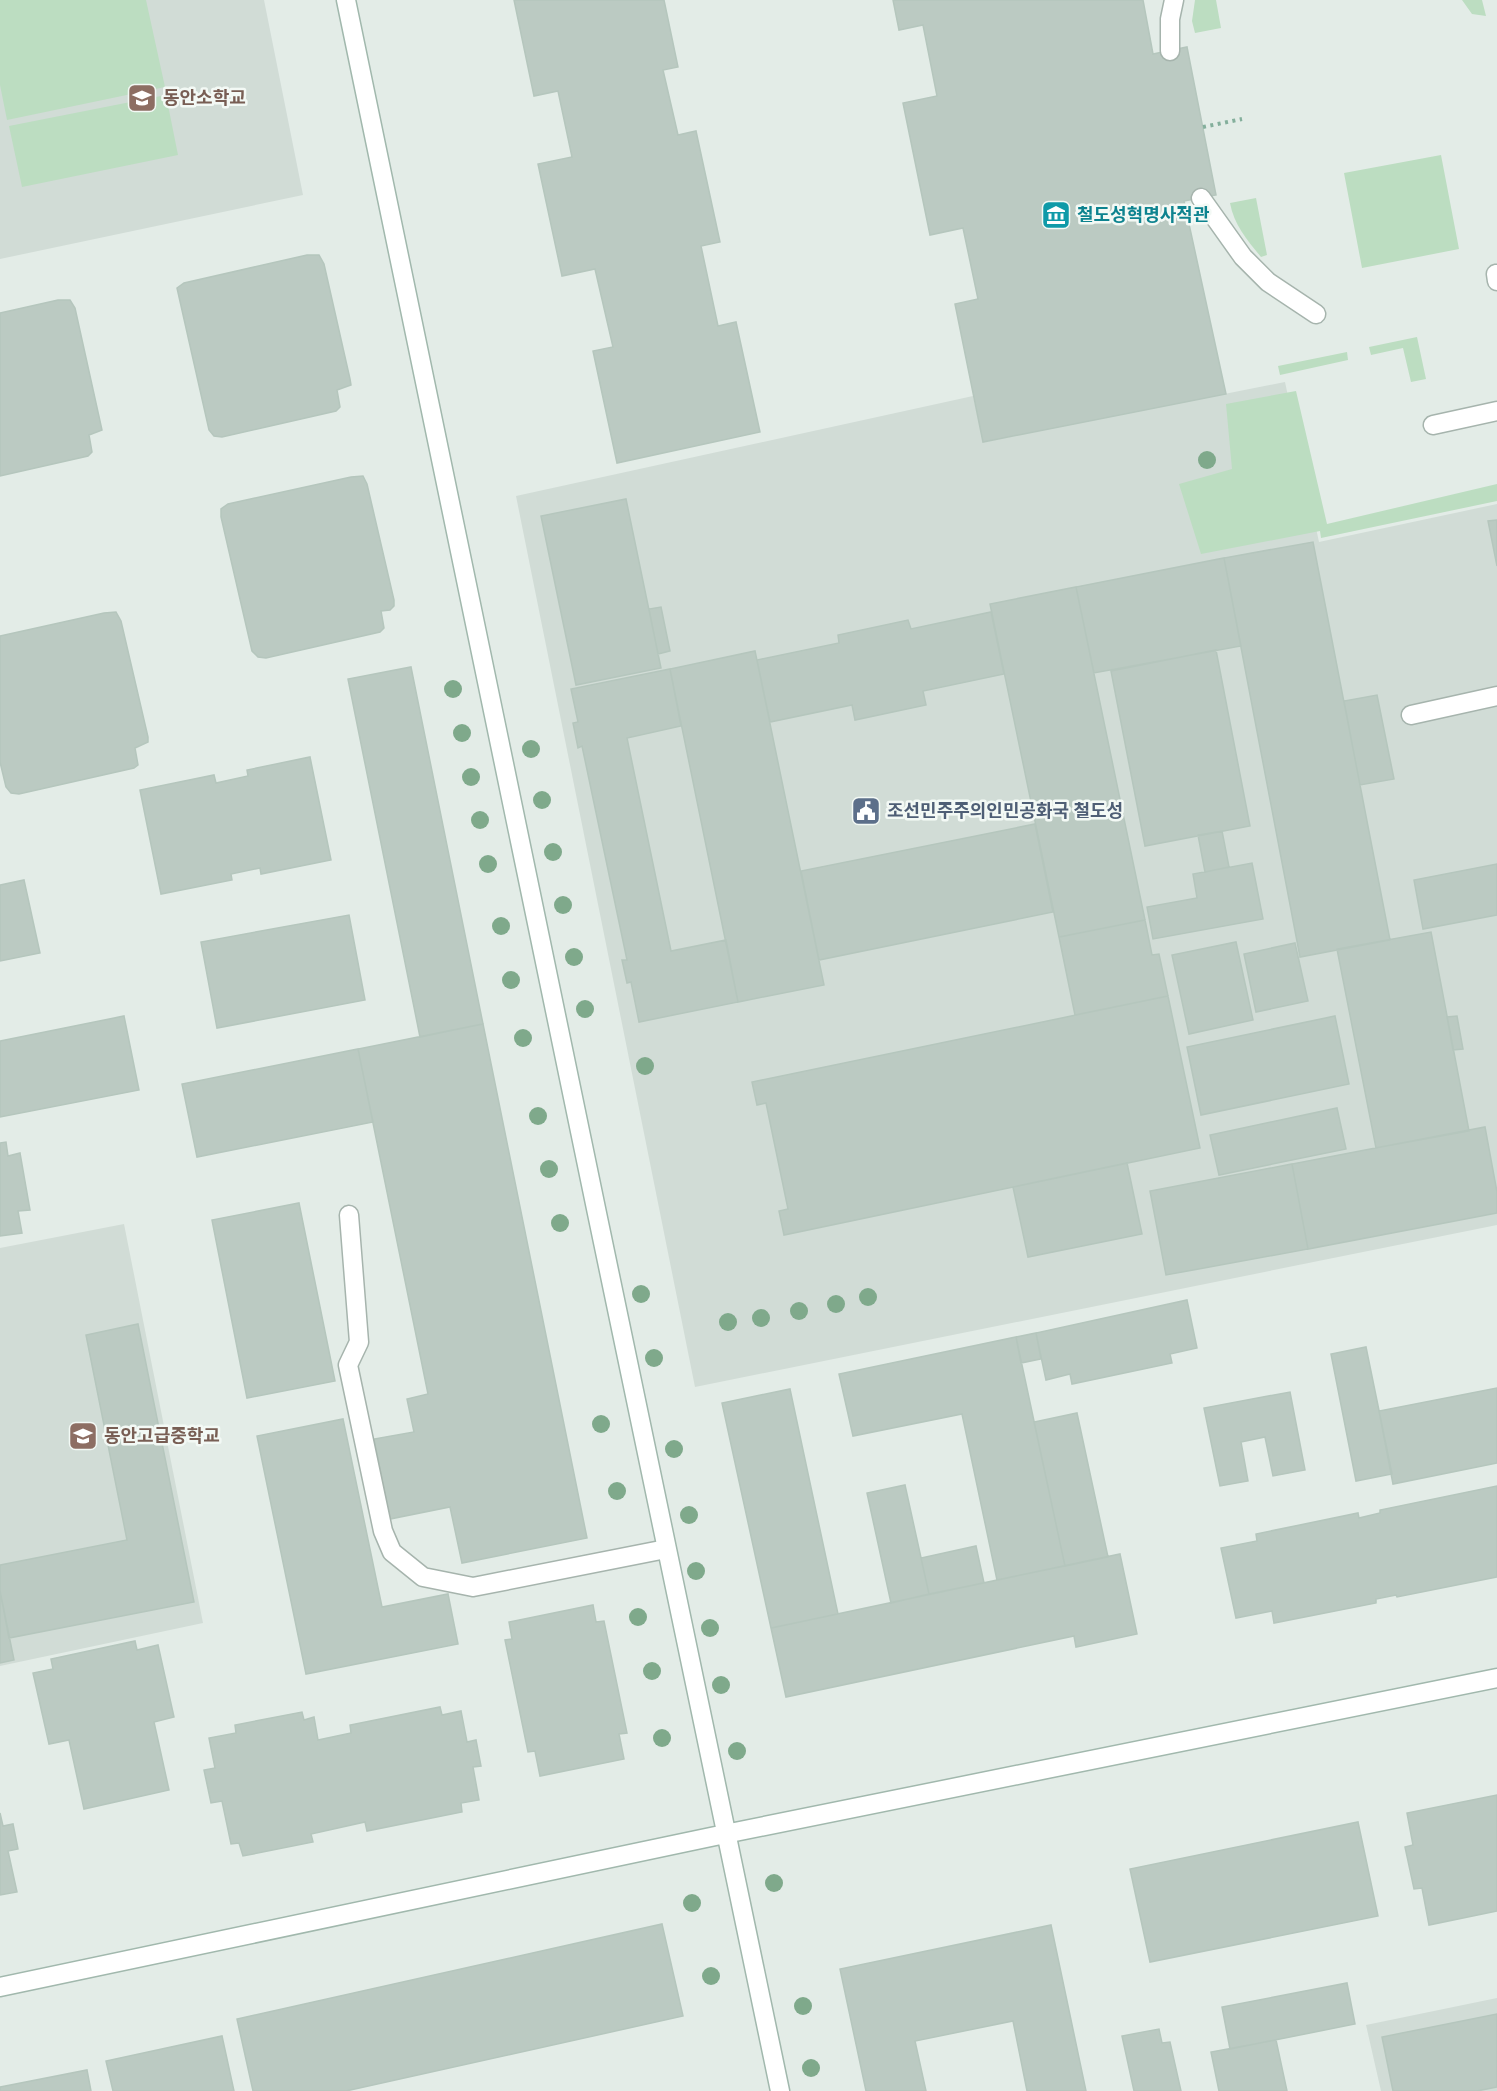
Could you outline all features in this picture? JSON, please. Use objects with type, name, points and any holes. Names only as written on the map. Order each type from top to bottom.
[{"type":"street","points":[[345,0],[417,335],[666,1549],[780,2091]]},
{"type":"street","points":[[1170,51],[1170,19],[1174,0]]},
{"type":"street","points":[[1201,198],[1243,257],[1268,282],[1316,314]]},
{"type":"street","points":[[1434,425],[1497,411]]},
{"type":"street","points":[[1411,715],[1497,696]]},
{"type":"street","points":[[349,1215],[358,1342],[348,1365],[383,1531],[392,1552],[423,1577],[473,1587],[666,1549]]},
{"type":"street","points":[[0,1988],[725,1834],[1497,1678]]},
{"type":"path","points":[[1203,127],[1242,119]]},
{"type":"shaded area","name":"동안소학교","points":[[0,0],[264,0],[303,195],[0,259]]},
{"type":"shaded area","points":[[1285,382],[1319,542],[1497,504],[1497,1225],[695,1387],[516,496],[973,396],[984,442]]},
{"type":"shaded area","name":"동안고급중학교","points":[[124,1224],[203,1623],[0,1666],[0,1248]]},
{"type":"shaded area","points":[[1497,1998],[1497,2091],[1381,2091],[1366,2025]]},
{"type":"green space","points":[[0,0],[146,0],[165,87],[7,120],[0,85]]},
{"type":"green space","points":[[1195,0],[1216,0],[1221,28],[1195,33],[1192,21]]},
{"type":"green space","points":[[1462,0],[1482,0],[1486,16],[1472,14]]},
{"type":"green space","points":[[166,95],[178,155],[22,187],[9,126]]},
{"type":"green space","points":[[1441,155],[1459,249],[1362,268],[1344,173]]},
{"type":"green space","points":[[1256,198],[1267,255],[1261,257],[1238,225],[1230,203]]},
{"type":"green space","points":[[1417,337],[1426,379],[1411,382],[1403,348],[1371,355],[1369,347]]},
{"type":"green space","points":[[1347,352],[1348,360],[1280,375],[1278,366]]},
{"type":"green space","points":[[1296,391],[1327,524],[1497,484],[1497,501],[1321,538],[1320,531],[1201,554],[1179,484],[1232,469],[1226,404]]},
{"type":"building","points":[[514,0],[664,0],[678,67],[663,70],[678,135],[696,131],[720,242],[701,246],[718,326],[736,322],[760,432],[617,463],[593,351],[613,347],[595,269],[562,276],[538,164],[572,157],[558,91],[534,96]]},
{"type":"building","name":"철도성혁명사적관","points":[[893,0],[1143,0],[1153,54],[1187,47],[1216,195],[1184,201],[1226,394],[983,442],[955,304],[978,299],[963,228],[930,235],[903,103],[937,96],[923,25],[899,30]]},
{"type":"building","points":[[307,255],[319,255],[324,264],[350,379],[351,385],[337,390],[340,407],[336,411],[222,437],[214,436],[209,430],[177,288],[184,283]]},
{"type":"building","points":[[58,300],[70,300],[75,308],[102,430],[89,435],[92,452],[88,456],[0,476],[0,313]]},
{"type":"building","points":[[363,476],[367,484],[394,600],[394,606],[390,610],[381,611],[384,628],[380,632],[266,658],[258,657],[252,651],[221,509],[228,504]]},
{"type":"building","points":[[626,499],[661,668],[576,685],[541,516]]},
{"type":"building","points":[[1497,520],[1497,566],[1488,521]]},
{"type":"building","points":[[1313,542],[1390,940],[1300,957],[1224,558]]},
{"type":"building","points":[[1224,558],[1241,646],[1094,673],[1076,587]]},
{"type":"building","points":[[1076,587],[1145,920],[1059,937],[990,604]]},
{"type":"building","points":[[661,607],[670,651],[658,654],[649,609]]},
{"type":"building","points":[[116,612],[121,621],[148,737],[148,742],[135,748],[138,765],[134,768],[19,794],[11,793],[6,787],[0,762],[0,636]]},
{"type":"building","points":[[991,612],[1004,674],[923,691],[926,705],[855,720],[852,705],[770,722],[757,660],[839,643],[838,635],[908,620],[911,629]]},
{"type":"building","points":[[1216,650],[1250,826],[1145,846],[1111,671]]},
{"type":"building","points":[[755,651],[824,985],[738,1002],[670,669]]},
{"type":"building","points":[[411,667],[483,1024],[420,1037],[348,679]]},
{"type":"building","points":[[670,669],[681,726],[627,738],[671,951],[726,940],[738,1002],[639,1022],[631,982],[627,983],[622,960],[627,960],[582,746],[578,748],[573,723],[578,722],[571,689]]},
{"type":"building","points":[[1377,695],[1394,779],[1360,785],[1344,701]]},
{"type":"building","points":[[310,757],[331,860],[261,874],[260,868],[231,874],[232,880],[161,894],[140,790],[214,775],[216,783],[248,776],[247,770]]},
{"type":"building","points":[[1035,824],[1053,912],[819,960],[801,871]]},
{"type":"building","points":[[1222,831],[1229,867],[1205,872],[1198,835]]},
{"type":"building","points":[[1252,863],[1263,919],[1153,939],[1147,907],[1197,898],[1193,874]]},
{"type":"building","points":[[1497,864],[1497,915],[1423,929],[1414,880]]},
{"type":"building","points":[[24,880],[40,953],[0,961],[0,885]]},
{"type":"building","points":[[349,915],[365,1000],[217,1028],[201,942]]},
{"type":"building","points":[[1145,920],[1152,955],[1159,954],[1168,996],[1075,1015],[1059,937]]},
{"type":"building","points":[[1431,932],[1469,1131],[1376,1148],[1337,949]]},
{"type":"building","points":[[1236,942],[1253,1020],[1189,1034],[1172,955]]},
{"type":"building","points":[[1295,943],[1308,1001],[1256,1012],[1244,954]]},
{"type":"building","points":[[1168,996],[1200,1148],[784,1235],[779,1211],[788,1209],[766,1103],[757,1105],[752,1082]]},
{"type":"building","points":[[124,1016],[139,1090],[0,1117],[0,1041]]},
{"type":"building","points":[[1335,1016],[1349,1084],[1201,1115],[1187,1047]]},
{"type":"building","points":[[1457,1016],[1463,1049],[1453,1050],[1447,1017]]},
{"type":"building","points":[[483,1024],[587,1538],[462,1563],[450,1507],[390,1519],[374,1439],[414,1432],[407,1399],[428,1394],[358,1049]]},
{"type":"building","points":[[358,1049],[373,1122],[197,1157],[182,1084]]},
{"type":"building","points":[[1337,1108],[1346,1149],[1219,1175],[1210,1135]]},
{"type":"building","points":[[1485,1127],[1497,1192],[1497,1213],[1308,1249],[1292,1164]]},
{"type":"building","points":[[6,1142],[8,1156],[20,1153],[30,1210],[18,1211],[22,1233],[0,1236],[0,1143]]},
{"type":"building","points":[[1127,1163],[1142,1234],[1028,1257],[1013,1187]]},
{"type":"building","points":[[1292,1164],[1308,1249],[1166,1275],[1150,1191]]},
{"type":"building","points":[[299,1203],[335,1381],[247,1398],[212,1220]]},
{"type":"building","points":[[1187,1300],[1197,1348],[1170,1354],[1172,1363],[1072,1384],[1070,1374],[1046,1380],[1036,1333]]},
{"type":"building","points":[[138,1324],[194,1602],[9,1638],[0,1591],[0,1565],[127,1540],[86,1335]]},
{"type":"building","points":[[1036,1333],[1041,1359],[1021,1363],[1016,1337]]},
{"type":"building","points":[[1016,1337],[1065,1566],[997,1580],[962,1414],[853,1436],[839,1374]]},
{"type":"building","points":[[1366,1347],[1392,1474],[1356,1481],[1331,1354]]},
{"type":"building","points":[[1497,1388],[1497,1463],[1393,1484],[1379,1411]]},
{"type":"building","points":[[790,1389],[838,1614],[771,1628],[722,1403]]},
{"type":"building","points":[[1290,1392],[1305,1470],[1273,1476],[1265,1437],[1241,1442],[1248,1481],[1220,1486],[1204,1408]]},
{"type":"building","points":[[1077,1413],[1108,1557],[1065,1566],[1034,1422]]},
{"type":"building","points":[[343,1419],[382,1607],[448,1594],[458,1644],[306,1674],[257,1436]]},
{"type":"building","points":[[905,1485],[929,1594],[891,1603],[867,1493]]},
{"type":"building","points":[[1497,1486],[1497,1577],[1376,1599],[1376,1603],[1274,1623],[1272,1611],[1236,1618],[1221,1548],[1257,1541],[1256,1534],[1358,1513],[1359,1518],[1380,1513],[1380,1510]]},
{"type":"building","points":[[976,1546],[984,1583],[929,1594],[921,1558]]},
{"type":"building","points":[[1120,1554],[1137,1634],[1076,1647],[1074,1636],[786,1697],[771,1628]]},
{"type":"building","points":[[0,1591],[14,1660],[0,1663]]},
{"type":"building","points":[[593,1605],[596,1622],[604,1621],[627,1733],[619,1734],[624,1759],[540,1776],[535,1751],[528,1752],[505,1640],[512,1639],[509,1622]]},
{"type":"building","points":[[135,1641],[137,1650],[158,1645],[174,1717],[154,1722],[169,1790],[84,1809],[69,1740],[49,1744],[33,1673],[53,1669],[51,1659]]},
{"type":"building","points":[[440,1707],[442,1715],[461,1711],[467,1742],[476,1740],[481,1766],[473,1767],[479,1800],[461,1803],[462,1812],[367,1831],[365,1822],[311,1834],[313,1842],[243,1856],[239,1843],[231,1844],[222,1801],[211,1803],[204,1770],[215,1768],[209,1738],[236,1733],[235,1725],[302,1712],[304,1720],[314,1717],[318,1740],[351,1733],[350,1725]]},
{"type":"building","points":[[1497,1795],[1497,1911],[1429,1925],[1422,1888],[1414,1889],[1405,1847],[1413,1845],[1407,1813]]},
{"type":"building","points":[[0,1813],[3,1826],[13,1824],[18,1849],[8,1851],[17,1892],[0,1895]]},
{"type":"building","points":[[1358,1822],[1378,1916],[1150,1962],[1130,1869]]},
{"type":"building","points":[[662,1924],[683,2016],[346,2091],[253,2091],[237,2019]]},
{"type":"building","points":[[1051,1925],[1086,2091],[1027,2091],[1013,2021],[915,2041],[926,2091],[866,2091],[840,1969]]},
{"type":"building","points":[[1347,1983],[1355,2024],[1230,2049],[1222,2007]]},
{"type":"building","points":[[1497,2014],[1497,2087],[1477,2091],[1393,2091],[1382,2037]]},
{"type":"building","points":[[1159,2029],[1162,2043],[1170,2042],[1181,2091],[1134,2091],[1122,2036]]},
{"type":"building","points":[[222,2036],[234,2091],[113,2091],[106,2061]]},
{"type":"building","points":[[1276,2040],[1287,2091],[1219,2091],[1211,2052]]},
{"type":"building","points":[[87,2070],[91,2091],[0,2091],[0,2087]]},
{"type":"place","name":"동안소학교","points":[[142,98]]},
{"type":"place","name":"철도성혁명사적관","points":[[1056,215]]},
{"type":"place","name":"조선민주주의인민공화국 철도성","points":[[866,811]]},
{"type":"place","name":"동안고급중학교","points":[[83,1436]]}]
